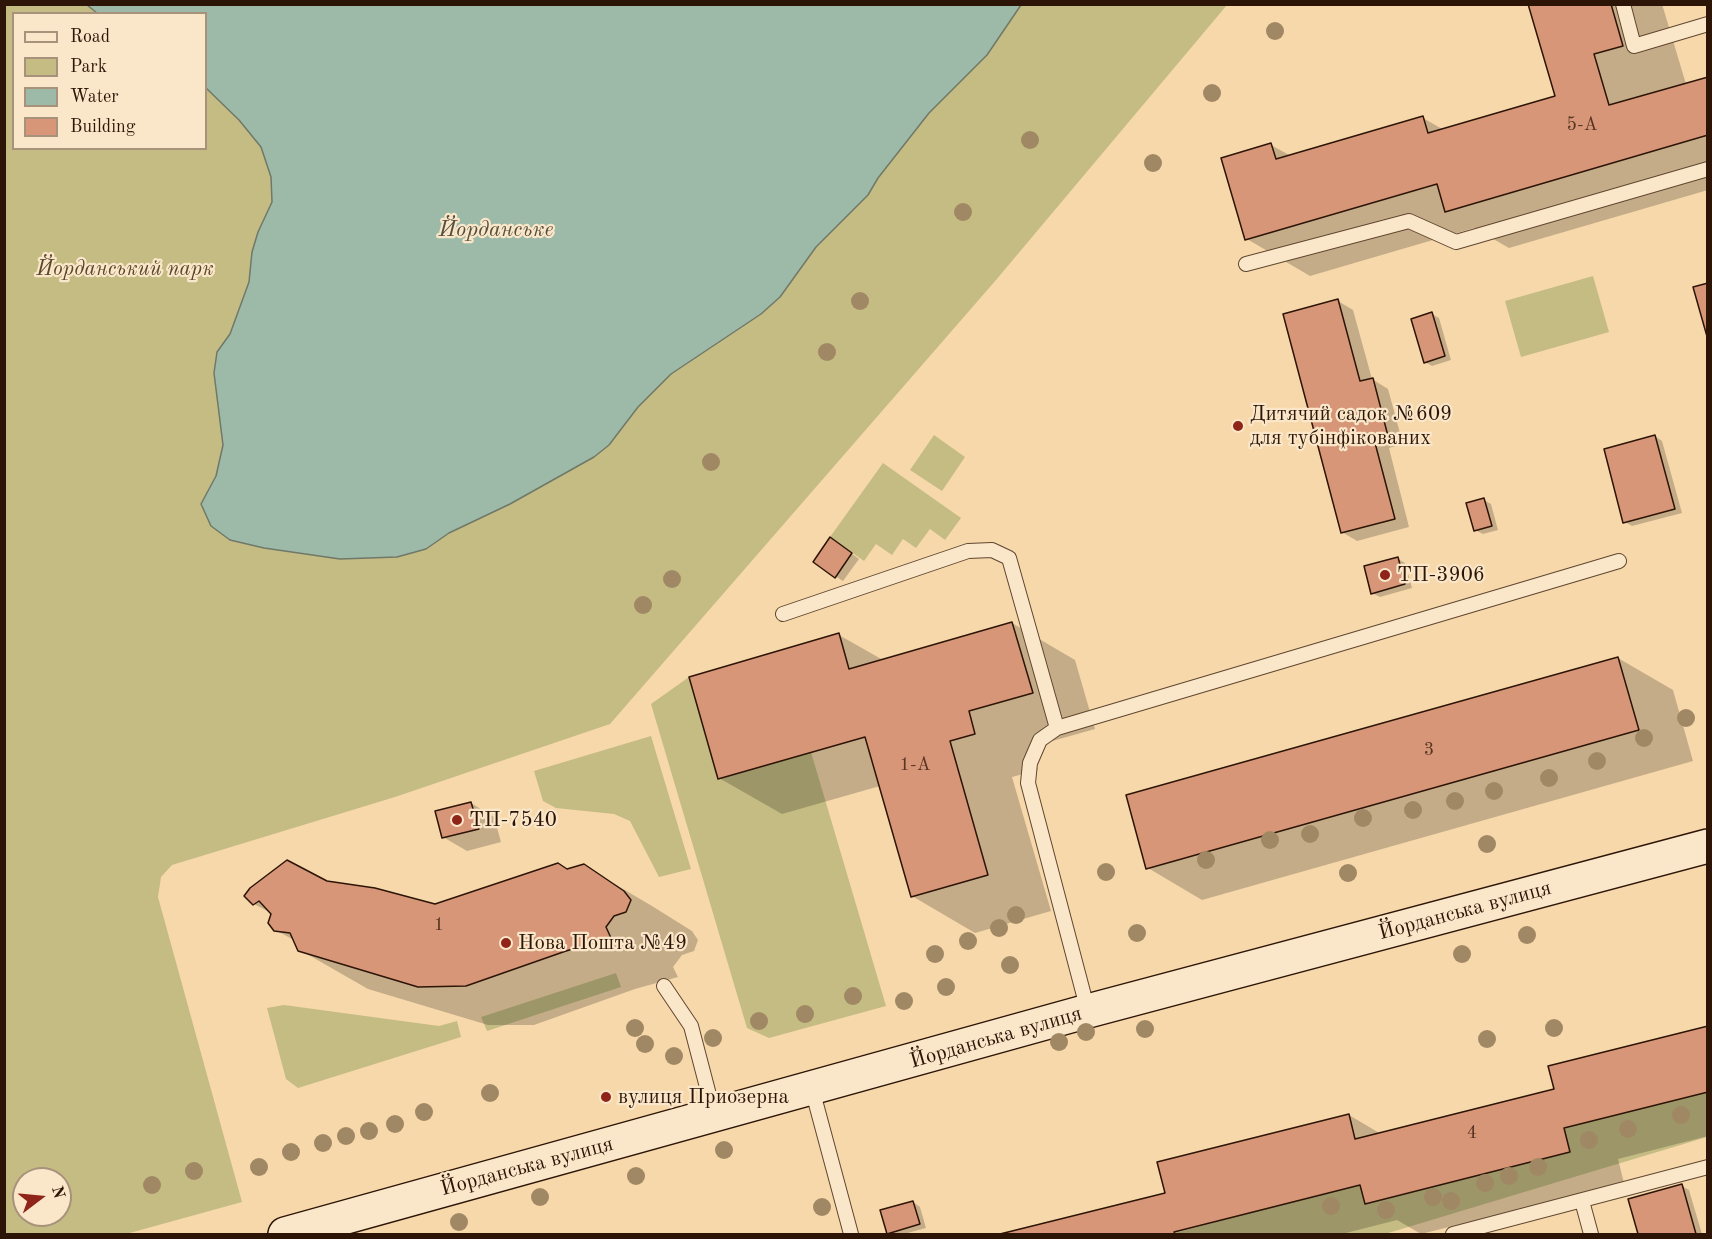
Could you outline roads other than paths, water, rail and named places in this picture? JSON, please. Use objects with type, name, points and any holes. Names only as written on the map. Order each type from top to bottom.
[{"type":"main road","name":"Йорданська вулиця","points":[[285,1234],[1088,1011],[1707,846]]},
{"type":"lane","points":[[1623,4],[1634,46],[1707,24]]},
{"type":"lane","points":[[1246,264],[1409,221],[1456,242],[1707,169]]},
{"type":"lane","points":[[783,614],[968,551],[992,550],[1009,558],[1057,728]]},
{"type":"lane","points":[[1088,1011],[1028,783],[1030,763],[1040,740],[1057,728],[1620,561]]},
{"type":"lane","points":[[664,986],[691,1026],[715,1116]]},
{"type":"lane","points":[[812,1089],[851,1234]]},
{"type":"lane","points":[[1453,1234],[1707,1167]]},
{"type":"lane","points":[[1582,1201],[1591,1234]]},
{"type":"water","name":"Йорданське","points":[[87,5],[1021,5],[987,55],[929,113],[878,178],[868,195],[816,247],[780,297],[761,314],[671,374],[638,407],[609,445],[594,457],[510,504],[449,533],[426,549],[397,557],[340,559],[264,548],[230,540],[211,526],[201,504],[216,476],[223,445],[214,373],[217,352],[230,334],[249,282],[252,252],[258,232],[272,202],[271,177],[261,147],[239,120],[207,89],[207,12],[96,12]]},
{"type":"place","name":"Дитячий садок №609 для тубінфікованих","points":[[1238,426]]},
{"type":"place","name":"ТП-3906","points":[[1385,575]]},
{"type":"place","name":"ТП-7540","points":[[457,820]]},
{"type":"place","name":"Нова Пошта №49","points":[[506,943]]},
{"type":"place","name":"вулиця Приозерна","points":[[606,1097]]},
{"type":"park label","name":"Йорданський парк","points":[[125,269]]}]
